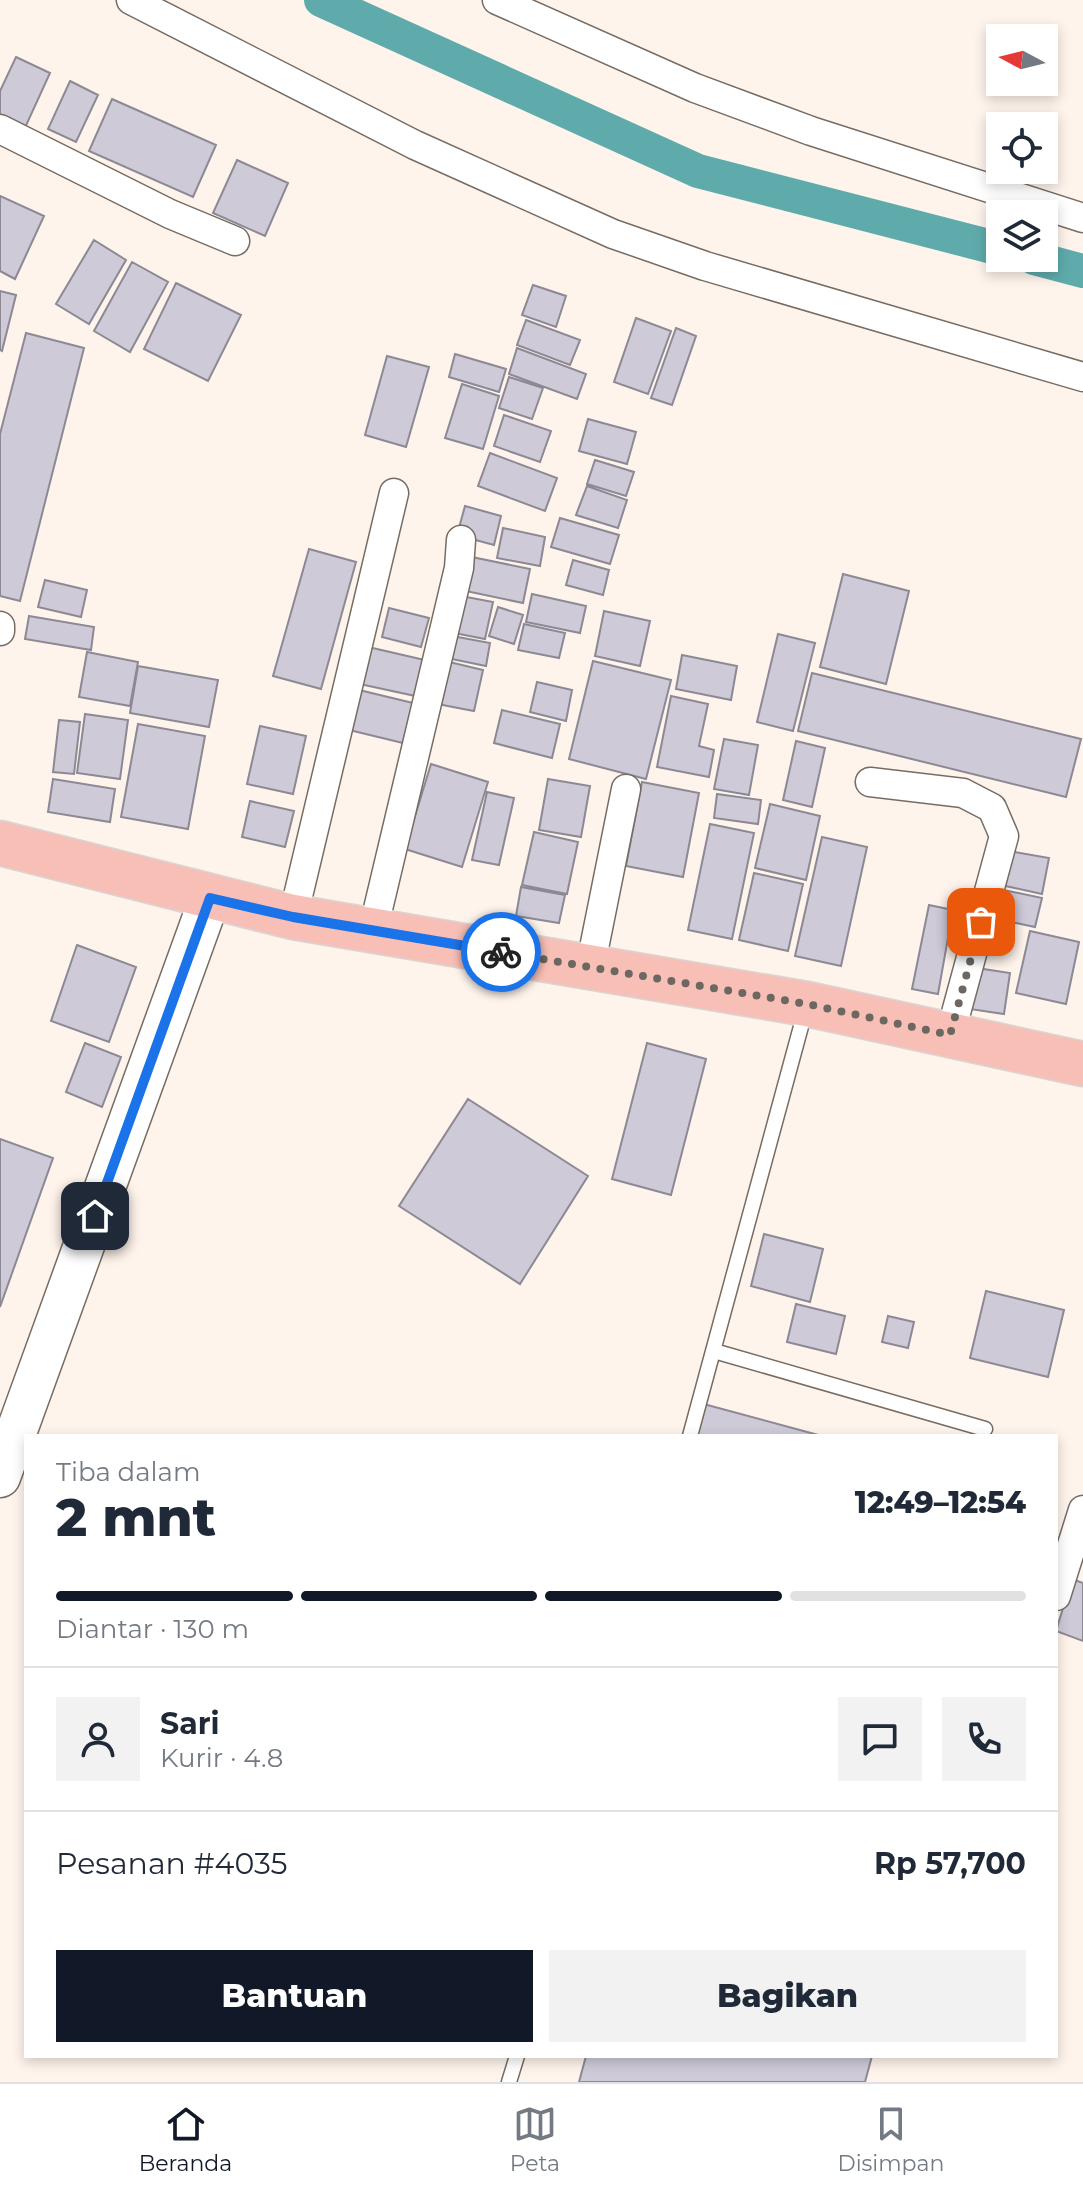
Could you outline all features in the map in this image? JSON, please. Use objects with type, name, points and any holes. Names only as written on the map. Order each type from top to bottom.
[{"type":"main road","points":[[0,843],[293,917],[807,1004],[1083,1064]]},
{"type":"street","points":[[131,0],[415,145],[613,234],[705,266],[1083,377]]},
{"type":"street","points":[[497,0],[635,64],[797,126],[1083,218]]},
{"type":"street","points":[[0,129],[170,214],[235,241]]},
{"type":"street","points":[[293,917],[394,493]]},
{"type":"street","points":[[373,930],[459,568],[461,540]]},
{"type":"street","points":[[870,782],[963,793],[992,808],[1004,836],[950,1035]]},
{"type":"street","points":[[590,968],[626,789]]},
{"type":"street","points":[[0,1477],[210,898]]},
{"type":"street","points":[[1058,1590],[1083,1510]]},
{"type":"lane","points":[[691,1434],[807,1004]]},
{"type":"lane","points":[[714,1351],[985,1429]]},
{"type":"lane","points":[[509,2082],[516,2058]]},
{"type":"building","points":[[16,57],[50,73],[24,130],[0,119],[0,91]]},
{"type":"building","points":[[70,81],[98,95],[76,142],[48,129]]},
{"type":"building","points":[[112,99],[216,145],[193,197],[89,151]]},
{"type":"building","points":[[237,160],[288,183],[265,236],[213,213]]},
{"type":"building","points":[[0,196],[44,216],[15,279],[0,271]]},
{"type":"building","points":[[94,240],[126,260],[89,324],[56,304]]},
{"type":"building","points":[[132,262],[168,282],[130,352],[94,331]]},
{"type":"building","points":[[176,283],[241,315],[208,381],[144,349]]},
{"type":"building","points":[[533,285],[566,296],[556,327],[522,315]]},
{"type":"building","points":[[0,291],[16,295],[2,351],[0,350]]},
{"type":"building","points":[[636,318],[671,331],[648,394],[614,382]]},
{"type":"building","points":[[526,320],[580,340],[570,365],[517,345]]},
{"type":"building","points":[[676,328],[696,336],[672,405],[651,398]]},
{"type":"building","points":[[26,333],[84,348],[20,601],[0,596],[0,434]]},
{"type":"building","points":[[517,348],[586,374],[577,399],[509,374]]},
{"type":"building","points":[[455,354],[506,369],[499,392],[449,377]]},
{"type":"building","points":[[387,356],[429,367],[406,447],[365,435]]},
{"type":"building","points":[[509,377],[543,388],[532,419],[499,408]]},
{"type":"building","points":[[462,384],[499,396],[483,449],[445,438]]},
{"type":"building","points":[[504,415],[551,431],[540,462],[494,446]]},
{"type":"building","points":[[588,419],[636,432],[627,464],[579,451]]},
{"type":"building","points":[[490,453],[557,478],[545,511],[478,486]]},
{"type":"building","points":[[595,460],[634,472],[626,496],[587,484]]},
{"type":"building","points":[[587,486],[627,500],[618,528],[576,515]]},
{"type":"building","points":[[465,506],[501,516],[494,545],[457,535]]},
{"type":"building","points":[[560,518],[619,535],[610,564],[551,547]]},
{"type":"building","points":[[503,528],[545,537],[540,566],[497,558]]},
{"type":"building","points":[[309,549],[356,562],[321,689],[273,676]]},
{"type":"building","points":[[467,556],[530,569],[523,603],[461,590]]},
{"type":"building","points":[[573,560],[609,570],[603,595],[566,585]]},
{"type":"building","points":[[843,574],[909,591],[886,684],[820,667]]},
{"type":"building","points":[[45,580],[87,590],[81,617],[38,607]]},
{"type":"building","points":[[532,594],[586,606],[580,633],[526,622]]},
{"type":"building","points":[[456,595],[493,602],[485,639],[449,632]]},
{"type":"building","points":[[498,607],[523,615],[514,644],[489,636]]},
{"type":"building","points":[[389,608],[429,618],[421,647],[382,637]]},
{"type":"building","points":[[604,611],[650,621],[640,666],[595,656]]},
{"type":"building","points":[[29,616],[94,627],[91,650],[25,639]]},
{"type":"building","points":[[524,624],[565,633],[559,658],[518,650]]},
{"type":"building","points":[[778,634],[815,643],[793,731],[757,722]]},
{"type":"building","points":[[447,635],[490,643],[486,666],[442,657]]},
{"type":"building","points":[[364,646],[429,661],[420,697],[355,683]]},
{"type":"building","points":[[87,652],[138,662],[130,706],[79,697]]},
{"type":"building","points":[[682,655],[737,666],[731,700],[676,689]]},
{"type":"building","points":[[441,660],[483,670],[474,711],[432,703]]},
{"type":"building","points":[[593,661],[671,680],[646,779],[569,759]]},
{"type":"building","points":[[138,666],[218,680],[209,727],[130,713]]},
{"type":"building","points":[[812,673],[1081,739],[1066,797],[798,731]]},
{"type":"building","points":[[537,682],[572,690],[566,721],[530,712]]},
{"type":"building","points":[[355,689],[413,703],[403,743],[345,729]]},
{"type":"building","points":[[671,696],[708,704],[699,746],[714,750],[709,777],[657,767]]},
{"type":"building","points":[[502,710],[560,724],[552,758],[494,743]]},
{"type":"building","points":[[85,714],[128,720],[120,779],[77,773]]},
{"type":"building","points":[[59,720],[80,722],[74,774],[53,772]]},
{"type":"building","points":[[138,724],[205,736],[188,829],[121,817]]},
{"type":"building","points":[[260,726],[306,736],[293,794],[247,784]]},
{"type":"building","points":[[724,739],[758,745],[749,795],[714,789]]},
{"type":"building","points":[[796,741],[825,748],[812,807],[783,800]]},
{"type":"building","points":[[431,764],[488,782],[462,867],[405,849]]},
{"type":"building","points":[[53,779],[115,789],[110,822],[48,812]]},
{"type":"building","points":[[548,779],[590,786],[581,837],[539,830]]},
{"type":"building","points":[[642,782],[699,793],[683,877],[626,866]]},
{"type":"building","points":[[487,792],[514,798],[499,865],[472,860]]},
{"type":"building","points":[[717,794],[761,800],[758,824],[714,818]]},
{"type":"building","points":[[250,801],[294,811],[285,847],[242,837]]},
{"type":"building","points":[[770,804],[820,816],[806,880],[755,868]]},
{"type":"building","points":[[710,824],[754,833],[732,939],[688,930]]},
{"type":"building","points":[[534,832],[578,842],[567,894],[522,885]]},
{"type":"building","points":[[822,837],[867,847],[841,966],[795,956]]},
{"type":"building","points":[[1003,850],[1049,858],[1042,894],[996,884]]},
{"type":"building","points":[[754,873],[803,884],[788,951],[739,940]]},
{"type":"building","points":[[521,887],[565,895],[559,923],[516,916]]},
{"type":"building","points":[[994,888],[1042,898],[1035,927],[987,917]]},
{"type":"building","points":[[929,905],[953,910],[938,994],[912,989]]},
{"type":"building","points":[[1030,931],[1079,942],[1066,1004],[1016,993]]},
{"type":"building","points":[[77,945],[136,967],[109,1042],[51,1021]]},
{"type":"building","points":[[977,968],[1010,973],[1004,1014],[970,1009]]},
{"type":"building","points":[[85,1043],[121,1057],[102,1107],[66,1092]]},
{"type":"building","points":[[647,1043],[706,1059],[671,1195],[612,1179]]},
{"type":"building","points":[[468,1099],[588,1176],[520,1284],[399,1206]]},
{"type":"building","points":[[0,1139],[53,1158],[0,1307]]},
{"type":"building","points":[[764,1234],[823,1249],[810,1302],[751,1286]]},
{"type":"building","points":[[986,1291],[1064,1310],[1048,1377],[970,1358]]},
{"type":"building","points":[[796,1304],[845,1316],[836,1354],[787,1342]]},
{"type":"building","points":[[888,1316],[914,1322],[908,1348],[882,1342]]},
{"type":"building","points":[[700,1403],[815,1434],[692,1434]]},
{"type":"building","points":[[1072,1579],[1083,1583],[1083,1641],[1058,1632]]},
{"type":"building","points":[[585,2058],[871,2058],[865,2082],[579,2082]]},
{"type":"waterway","points":[[321,0],[698,171],[986,245]]},
{"type":"waterway","points":[[1058,264],[1083,271]]},
{"type":"way so far","points":[[501,952],[807,1004],[950,1035],[981,922]]},
{"type":"route","points":[[95,1216],[210,898],[293,917],[501,952]]}]
